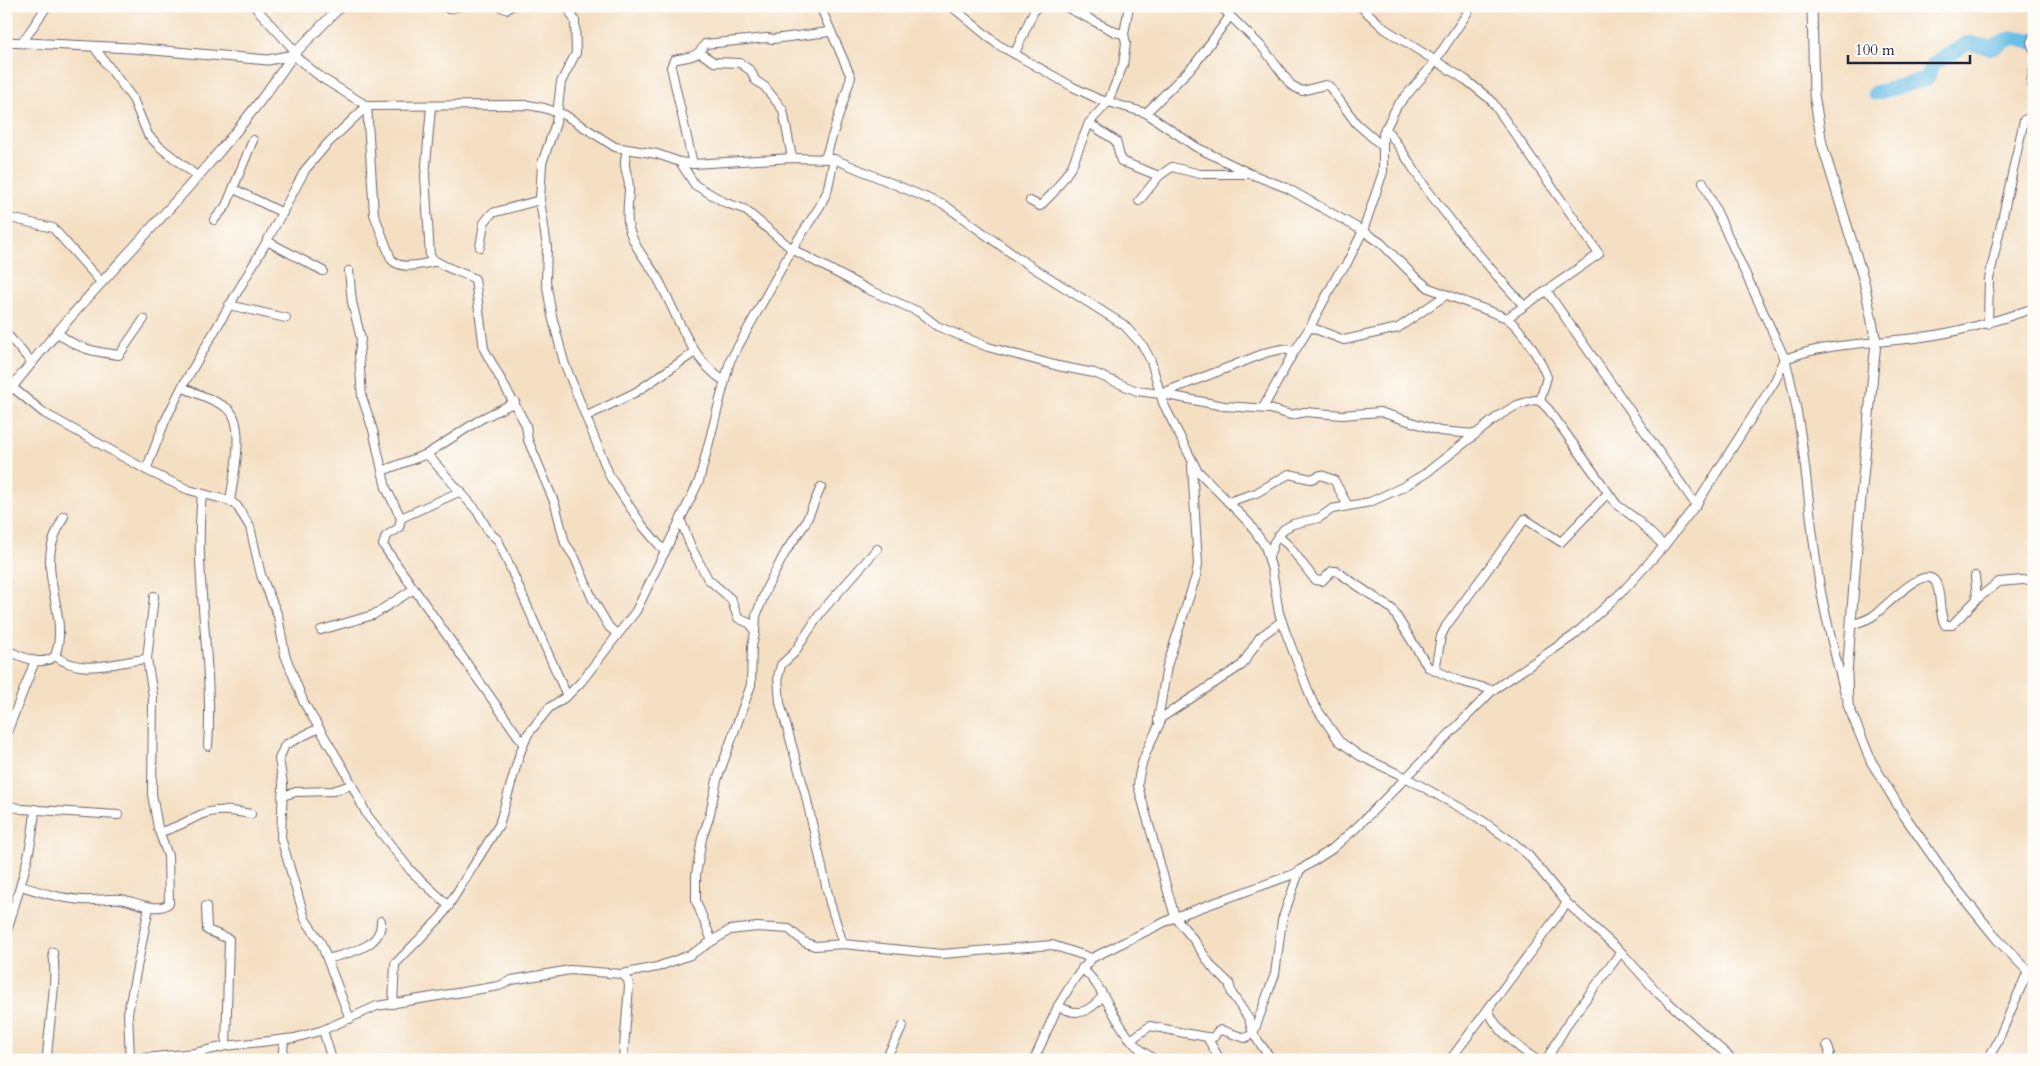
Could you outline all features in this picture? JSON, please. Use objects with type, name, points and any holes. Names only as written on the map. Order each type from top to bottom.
[{"type":"street","points":[[22,44],[47,6]]},
{"type":"street","points":[[254,6],[294,53],[322,78],[367,106],[528,105],[557,112],[577,122],[606,142],[627,150],[657,154],[680,162],[694,164],[792,158],[834,159],[946,206],[1040,272],[1118,320],[1143,346],[1154,370],[1160,394],[1192,460],[1203,478],[1249,523],[1269,557],[1282,621],[1313,703],[1339,741],[1360,756],[1405,777],[1477,817],[1514,843],[1528,855],[1567,903],[1621,952],[1659,994],[1733,1060]]},
{"type":"street","points":[[6,395],[101,282],[198,176],[267,94],[294,53],[341,6]]},
{"type":"street","points":[[443,6],[449,9],[461,6]]},
{"type":"street","points":[[499,6],[506,9],[512,6]]},
{"type":"street","points":[[567,6],[575,21],[576,53],[561,82],[557,112],[542,162],[540,200],[547,247],[546,281],[552,316],[564,362],[617,489],[665,552]]},
{"type":"street","points":[[820,6],[829,32],[851,77],[825,159]]},
{"type":"street","points":[[952,6],[983,34],[1083,92],[1108,102],[1146,113],[1196,147],[1251,174],[1287,188],[1363,231],[1381,244],[1429,288],[1507,318],[1515,324],[1543,366],[1547,377],[1540,401]]},
{"type":"street","points":[[1015,53],[1036,6]]},
{"type":"street","points":[[1064,6],[1115,32],[1124,34]]},
{"type":"street","points":[[1030,201],[1040,206],[1054,192],[1072,166],[1090,123],[1108,102],[1123,65],[1126,43],[1124,34],[1129,6]]},
{"type":"street","points":[[1220,6],[1263,48],[1291,85],[1302,91],[1325,85],[1329,86],[1356,124],[1382,146]]},
{"type":"street","points":[[1360,6],[1385,28],[1466,80],[1491,100],[1598,254],[1507,318]]},
{"type":"street","points":[[1263,408],[1363,231],[1383,172],[1382,146],[1385,128],[1397,106],[1435,61],[1472,6]]},
{"type":"street","points":[[1812,6],[1814,94],[1822,144],[1864,281],[1876,342],[1859,519],[1848,675],[1848,705]]},
{"type":"street","points":[[1146,113],[1195,64],[1230,16]]},
{"type":"street","points":[[694,164],[671,67],[674,60],[691,57],[700,53],[705,44],[760,38],[773,40],[829,32]]},
{"type":"street","points":[[2034,36],[2031,42],[2034,50]]},
{"type":"street","points":[[6,42],[268,60],[294,53]]},
{"type":"street","points":[[94,47],[133,99],[148,135],[160,147],[198,176]]},
{"type":"street","points":[[700,53],[714,62],[740,63],[751,71],[755,80],[765,87],[783,110],[792,158]]},
{"type":"street","points":[[2034,68],[2031,83],[2034,88]]},
{"type":"street","points":[[146,470],[165,421],[182,387],[268,241],[311,160],[367,106]]},
{"type":"street","points":[[367,106],[374,214],[391,259],[396,264],[404,266],[434,262],[454,268],[475,279],[484,349],[526,425],[531,447],[555,504],[565,544],[575,558],[593,600],[609,627],[617,634]]},
{"type":"street","points":[[431,107],[427,136],[426,176],[430,256],[434,262]]},
{"type":"street","points":[[1988,324],[1989,279],[2006,210],[2012,169],[2017,157],[2024,120],[2033,116],[2034,113]]},
{"type":"street","points":[[1090,123],[1116,141],[1121,161],[1159,176]]},
{"type":"street","points":[[1385,128],[1398,143],[1442,210],[1478,255],[1524,306]]},
{"type":"street","points":[[214,220],[226,206],[253,140]]},
{"type":"street","points":[[627,150],[624,171],[629,180],[627,207],[631,234],[647,266],[661,284],[677,322],[695,352],[710,371],[724,381]]},
{"type":"street","points":[[392,1004],[395,964],[442,916],[499,825],[523,743],[549,708],[567,696],[594,666],[636,611],[699,481],[730,361],[792,249],[827,192],[834,159]]},
{"type":"street","points":[[680,162],[695,186],[726,203],[744,209],[792,249],[867,289],[919,312],[937,326],[988,347],[1058,366],[1094,373],[1137,391],[1224,406],[1263,408],[1291,415],[1305,412],[1342,414],[1380,412],[1440,431],[1475,434]]},
{"type":"street","points":[[1139,201],[1159,176],[1172,167],[1200,174],[1251,174]]},
{"type":"street","points":[[1703,182],[1785,359],[1799,416],[1818,574],[1829,633],[1848,705],[1871,761],[1902,812],[1950,881],[1997,939],[2031,974],[1987,1060]]},
{"type":"street","points":[[234,189],[283,213]]},
{"type":"street","points":[[480,246],[484,223],[492,213],[540,200]]},
{"type":"street","points":[[6,217],[53,228],[101,282]]},
{"type":"street","points":[[268,241],[323,270]]},
{"type":"street","points":[[349,271],[352,302],[361,339],[359,354],[362,397],[386,488],[401,518],[398,528],[386,536],[382,545],[437,624],[459,650],[523,743]]},
{"type":"street","points":[[1546,290],[1696,505]]},
{"type":"street","points":[[1310,327],[1344,340],[1398,328],[1446,295]]},
{"type":"street","points":[[229,305],[286,318]]},
{"type":"street","points":[[1034,1060],[1058,1006],[1082,968],[1092,958],[1175,917],[1299,872],[1332,849],[1390,794],[1493,690],[1586,625],[1624,590],[1664,546],[1696,505],[1775,381],[1785,359],[1817,349],[1922,337],[1988,324],[2034,308]]},
{"type":"street","points":[[58,333],[77,347],[119,355],[144,319]]},
{"type":"street","points":[[6,333],[32,363]]},
{"type":"street","points":[[1160,394],[1268,352],[1282,348],[1295,351]]},
{"type":"street","points":[[587,416],[636,392],[695,352]]},
{"type":"street","points":[[12,387],[44,413],[146,470],[188,490],[230,501],[237,506],[250,527],[261,575],[278,616],[285,656],[300,694],[344,769],[367,816],[411,871],[449,906]]},
{"type":"street","points":[[182,387],[228,409],[236,419],[236,448],[230,501]]},
{"type":"street","points":[[1269,557],[1278,536],[1293,524],[1319,518],[1332,510],[1370,502],[1403,487],[1434,467],[1517,404],[1527,400],[1540,401],[1549,410],[1608,494],[1624,511],[1635,518],[1664,546]]},
{"type":"street","points":[[382,471],[427,454],[481,419],[514,402]]},
{"type":"street","points":[[427,454],[478,510],[506,554],[567,696]]},
{"type":"street","points":[[1192,460],[1198,564],[1167,666],[1158,720],[1160,723],[1139,774],[1138,786],[1175,917],[1194,940],[1212,967],[1229,983],[1232,994],[1249,1019],[1253,1034],[1272,1060]]},
{"type":"street","points":[[1228,502],[1256,493],[1289,474],[1311,479],[1321,475],[1334,480],[1348,506]]},
{"type":"street","points":[[712,942],[696,901],[697,868],[702,838],[709,818],[717,780],[751,685],[752,646],[756,616],[767,587],[786,551],[805,524],[821,488]]},
{"type":"street","points":[[401,518],[461,491]]},
{"type":"street","points":[[202,494],[199,527],[208,677],[208,746]]},
{"type":"street","points":[[1435,671],[1441,636],[1446,626],[1487,573],[1508,540],[1525,519],[1561,542],[1608,494]]},
{"type":"street","points":[[6,650],[35,662],[49,661],[55,656],[59,633],[50,560],[55,535],[64,516]]},
{"type":"street","points":[[681,521],[691,547],[708,579],[730,599],[738,618],[751,624],[755,633]]},
{"type":"street","points":[[1278,536],[1289,546],[1315,580],[1322,581],[1332,572],[1336,571],[1392,609],[1422,659],[1435,671],[1459,682],[1493,690]]},
{"type":"street","points":[[842,944],[830,903],[805,792],[780,703],[778,677],[781,665],[794,652],[821,612],[877,550]]},
{"type":"street","points":[[1975,576],[1978,599]]},
{"type":"street","points":[[1852,625],[1873,616],[1922,577],[1928,577],[1935,582],[1942,619],[1948,626],[1999,582],[2034,579]]},
{"type":"street","points":[[320,630],[373,615],[414,589]]},
{"type":"street","points":[[21,886],[44,893],[81,900],[119,899],[149,906],[163,907],[170,898],[168,856],[160,832],[152,794],[153,696],[147,659],[154,596]]},
{"type":"street","points":[[1158,720],[1242,665],[1260,637],[1282,621]]},
{"type":"street","points":[[55,656],[73,666],[92,668],[147,659]]},
{"type":"street","points":[[6,735],[35,662]]},
{"type":"street","points":[[319,728],[285,745],[282,749],[279,759],[282,796],[281,838],[305,919],[321,943],[350,1019]]},
{"type":"street","points":[[282,796],[296,792],[333,790],[351,785]]},
{"type":"street","points":[[6,805],[22,809],[118,815]]},
{"type":"street","points":[[6,935],[33,840],[35,809]]},
{"type":"street","points":[[160,832],[181,826],[200,815],[218,811],[251,814]]},
{"type":"street","points":[[1208,1039],[1214,1037],[1221,1030],[1245,1038],[1253,1034],[1275,974],[1282,920],[1299,872]]},
{"type":"street","points":[[1450,1060],[1490,1009],[1504,985],[1567,903]]},
{"type":"street","points":[[149,906],[128,1012],[128,1059],[195,1056],[226,1046],[284,1040],[322,1030],[377,1006],[500,986],[512,980],[570,970],[622,974],[657,967],[690,955],[730,930],[757,927],[789,929],[810,945],[842,944],[942,954],[1057,945],[1078,955],[1092,958]]},
{"type":"street","points":[[206,906],[207,930],[230,939],[226,1046]]},
{"type":"street","points":[[327,959],[355,951],[375,940],[382,932],[381,922]]},
{"type":"street","points":[[47,1060],[48,1024],[54,971],[53,952]]},
{"type":"street","points":[[1546,1060],[1570,1020],[1621,952]]},
{"type":"street","points":[[1082,968],[1098,986],[1112,1014],[1132,1039],[1148,1056],[1157,1060]]},
{"type":"street","points":[[622,974],[628,980],[629,986],[623,1060]]},
{"type":"street","points":[[1058,1006],[1074,1013],[1092,1010],[1103,996]]},
{"type":"street","points":[[1490,1009],[1493,1021],[1527,1054],[1538,1060]]},
{"type":"street","points":[[885,1060],[903,1026]]},
{"type":"street","points":[[1132,1039],[1150,1026],[1196,1034],[1208,1039],[1220,1060]]},
{"type":"street","points":[[322,1030],[332,1060]]},
{"type":"street","points":[[282,1060],[284,1040]]},
{"type":"street","points":[[1827,1045],[1830,1052],[1827,1060]]},
{"type":"waterway","points":[[1875,93],[1927,79],[1932,65],[1968,43],[1993,48],[2011,39],[2031,42],[2034,40]]}]
